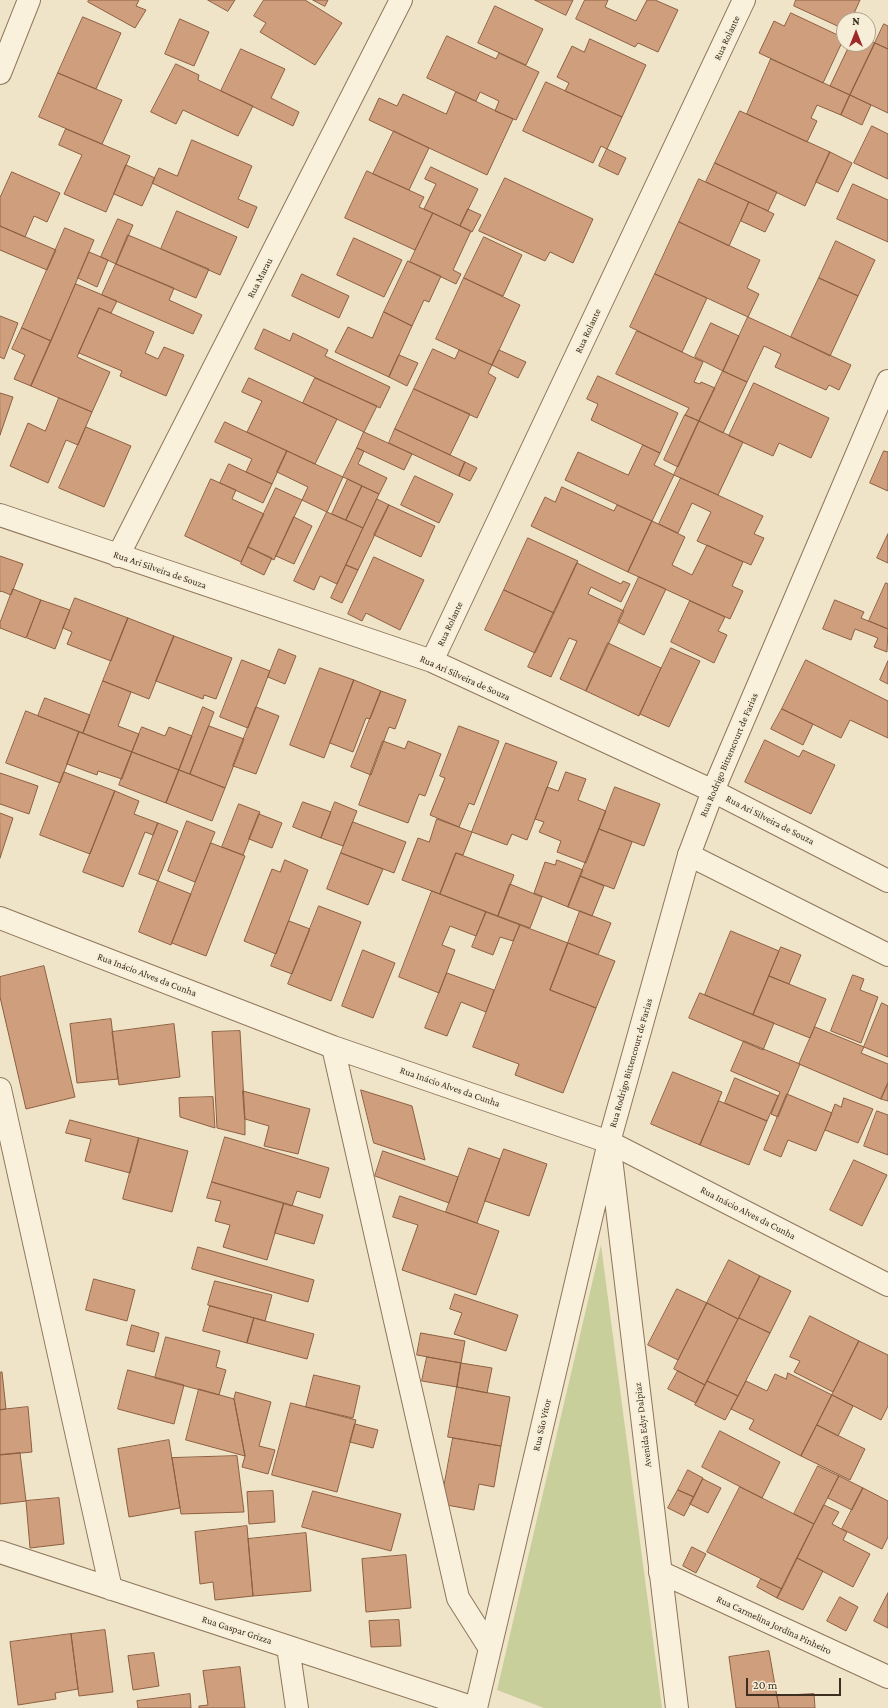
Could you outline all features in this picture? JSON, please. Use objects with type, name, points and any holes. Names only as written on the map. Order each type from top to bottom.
[{"type":"street","points":[[0,73],[29,0]]},
{"type":"street","name":"Rua Marau","points":[[118,556],[401,0]]},
{"type":"street","name":"Rua Rolante","points":[[432,661],[744,0]]},
{"type":"street","name":"Rua Rodrigo Bittencourt de Farias","points":[[609,1142],[689,856],[714,791],[888,381]]},
{"type":"street","name":"Rua Ari Silveira de Souza","points":[[0,516],[432,661],[714,791],[888,881]]},
{"type":"street","points":[[689,856],[888,955]]},
{"type":"street","name":"Rua Inácio Alves da Cunha","points":[[0,918],[333,1047],[609,1142],[888,1285]]},
{"type":"street","points":[[333,1047],[458,1598],[489,1647]]},
{"type":"street","points":[[0,1089],[111,1589]]},
{"type":"street","name":"Avenida Edyr Dalpiaz","points":[[609,1142],[677,1708]]},
{"type":"street","name":"Rua São Vítor","points":[[475,1708],[609,1142]]},
{"type":"street","name":"Rua Gaspar Grizza","points":[[0,1552],[475,1708]]},
{"type":"street","name":"Rua Carmelina Jordina Pinheiro","points":[[660,1572],[888,1678]]},
{"type":"street","points":[[288,1647],[297,1708]]},
{"type":"green space","points":[[601,1245],[662,1708],[544,1708],[497,1690]]},
{"type":"building","points":[[89,0],[139,0],[136,6],[146,10],[135,28],[88,2]]},
{"type":"building","points":[[208,0],[235,0],[228,11]]},
{"type":"building","points":[[264,0],[305,0],[342,23],[315,65],[260,32],[266,23],[254,16]]},
{"type":"building","points":[[313,0],[328,0],[325,6]]},
{"type":"building","points":[[535,0],[573,0],[566,15]]},
{"type":"building","points":[[585,0],[608,0],[605,7],[636,21],[647,0],[655,0],[678,10],[658,52],[638,43],[635,47],[576,19]]},
{"type":"building","points":[[796,0],[860,0],[855,12],[836,12],[836,25],[794,6]]},
{"type":"building","points":[[495,6],[543,29],[526,65],[478,43]]},
{"type":"building","points":[[791,13],[836,34],[836,52],[837,52],[823,83],[759,53],[774,21],[784,26]]},
{"type":"building","points":[[83,17],[121,33],[96,89],[58,73]]},
{"type":"building","points":[[180,19],[209,32],[194,66],[165,54]]},
{"type":"building","points":[[884,24],[888,26],[888,49],[876,43]]},
{"type":"building","points":[[447,36],[496,59],[499,53],[539,72],[516,120],[495,111],[499,101],[480,92],[476,101],[427,78]]},
{"type":"building","points":[[590,39],[646,65],[622,117],[565,91],[569,83],[557,77],[572,46],[584,52]]},
{"type":"building","points":[[876,43],[888,49],[888,113],[850,95],[871,52],[876,52]]},
{"type":"building","points":[[241,49],[285,69],[271,98],[299,112],[293,126],[221,91]]},
{"type":"building","points":[[846,52],[871,52],[850,95],[830,86]]},
{"type":"building","points":[[771,59],[850,95],[841,115],[817,105],[811,118],[817,121],[807,142],[747,114]]},
{"type":"building","points":[[176,64],[199,75],[198,80],[253,106],[238,136],[183,110],[176,124],[151,112]]},
{"type":"building","points":[[58,73],[122,100],[102,144],[39,117]]},
{"type":"building","points":[[546,82],[622,117],[607,149],[601,146],[593,163],[523,131]]},
{"type":"building","points":[[456,92],[513,119],[487,175],[369,120],[379,98],[397,106],[403,94],[446,114]]},
{"type":"building","points":[[850,95],[871,105],[862,125],[841,115]]},
{"type":"building","points":[[740,111],[830,152],[805,206],[715,163]]},
{"type":"building","points":[[872,126],[888,134],[888,179],[854,163]]},
{"type":"building","points":[[66,129],[130,156],[106,212],[64,194],[82,155],[59,145]]},
{"type":"building","points":[[394,131],[429,148],[409,190],[373,174]]},
{"type":"building","points":[[192,140],[252,166],[238,199],[257,207],[248,228],[152,183],[159,168],[177,176]]},
{"type":"building","points":[[607,149],[626,158],[618,175],[599,166]]},
{"type":"building","points":[[830,152],[852,163],[838,192],[816,182]]},
{"type":"building","points":[[715,163],[777,192],[768,211],[706,182]]},
{"type":"building","points":[[126,165],[155,178],[142,206],[114,194]]},
{"type":"building","points":[[431,167],[478,189],[460,226],[424,209],[436,184],[425,179]]},
{"type":"building","points":[[367,171],[424,197],[419,207],[433,213],[415,250],[345,218]]},
{"type":"building","points":[[12,172],[60,193],[47,222],[34,216],[25,237],[0,226],[0,198]]},
{"type":"building","points":[[505,178],[593,219],[573,263],[550,252],[545,261],[479,231]]},
{"type":"building","points":[[699,179],[749,202],[729,246],[679,222]]},
{"type":"building","points":[[853,184],[888,200],[888,242],[837,219]]},
{"type":"building","points":[[749,202],[774,214],[765,232],[741,221]]},
{"type":"building","points":[[468,209],[481,215],[472,232],[460,226]]},
{"type":"building","points":[[177,211],[237,237],[220,275],[161,249]]},
{"type":"building","points":[[433,213],[471,231],[453,270],[461,274],[456,284],[410,262]]},
{"type":"building","points":[[118,219],[133,225],[116,264],[101,257]]},
{"type":"building","points":[[679,222],[760,260],[747,288],[759,294],[748,317],[655,274]]},
{"type":"building","points":[[0,226],[56,250],[47,270],[0,250]]},
{"type":"building","points":[[65,228],[94,240],[51,341],[22,328]]},
{"type":"building","points":[[128,235],[209,269],[196,298],[116,264]]},
{"type":"building","points":[[484,237],[522,255],[503,296],[464,278]]},
{"type":"building","points":[[354,238],[402,260],[384,297],[337,275]]},
{"type":"building","points":[[836,241],[875,260],[858,296],[819,278]]},
{"type":"building","points":[[89,252],[108,260],[97,287],[78,278]]},
{"type":"building","points":[[408,261],[441,276],[429,302],[424,300],[412,326],[384,312]]},
{"type":"building","points":[[116,264],[174,288],[169,300],[202,315],[193,334],[102,295]]},
{"type":"building","points":[[302,274],[349,296],[339,318],[292,296]]},
{"type":"building","points":[[655,274],[707,298],[682,352],[630,327]]},
{"type":"building","points":[[464,278],[520,305],[492,365],[436,339]]},
{"type":"building","points":[[819,278],[858,296],[830,356],[791,337]]},
{"type":"building","points":[[76,284],[117,301],[111,313],[99,308],[77,357],[110,372],[92,412],[31,386]]},
{"type":"building","points":[[99,308],[154,332],[145,353],[158,359],[164,347],[184,355],[166,396],[120,376],[122,371],[79,353]]},
{"type":"building","points":[[384,312],[412,326],[389,377],[335,352],[348,327],[372,338]]},
{"type":"building","points":[[0,316],[18,323],[4,359],[0,357]]},
{"type":"building","points":[[748,317],[851,365],[839,390],[829,385],[826,390],[775,367],[781,354],[764,346],[747,382],[723,371]]},
{"type":"building","points":[[711,323],[739,336],[723,371],[695,357]]},
{"type":"building","points":[[22,328],[51,341],[31,386],[14,379],[25,355],[12,349]]},
{"type":"building","points":[[264,329],[290,341],[293,333],[328,350],[325,356],[390,387],[380,408],[255,349]]},
{"type":"building","points":[[637,331],[703,362],[694,382],[700,384],[701,382],[715,388],[699,421],[685,415],[689,408],[616,374]]},
{"type":"building","points":[[433,349],[455,359],[459,350],[492,365],[488,373],[496,378],[477,418],[414,389]]},
{"type":"building","points":[[499,350],[526,362],[518,378],[492,365]]},
{"type":"building","points":[[399,355],[418,363],[407,386],[389,377]]},
{"type":"building","points":[[723,371],[747,382],[723,433],[699,421]]},
{"type":"building","points":[[598,376],[678,413],[660,453],[591,420],[598,404],[587,399]]},
{"type":"building","points":[[249,378],[337,419],[315,464],[247,432],[262,401],[242,392]]},
{"type":"building","points":[[315,378],[377,406],[364,432],[303,403]]},
{"type":"building","points":[[754,383],[829,418],[811,458],[779,443],[773,456],[729,436]]},
{"type":"building","points":[[414,389],[470,414],[450,455],[395,429]]},
{"type":"building","points":[[0,393],[13,397],[0,435]]},
{"type":"building","points":[[59,398],[92,412],[78,445],[66,440],[48,483],[10,466],[28,423],[45,431]]},
{"type":"building","points":[[685,415],[699,421],[678,467],[664,460]]},
{"type":"building","points":[[699,421],[743,442],[718,495],[674,475]]},
{"type":"building","points":[[225,422],[287,451],[272,484],[246,472],[252,459],[215,442]]},
{"type":"building","points":[[86,427],[131,446],[104,507],[59,488]]},
{"type":"building","points":[[395,429],[465,462],[459,476],[389,443]]},
{"type":"building","points":[[364,432],[412,454],[404,470],[357,448]]},
{"type":"building","points":[[643,445],[660,453],[654,465],[674,475],[652,521],[565,480],[578,452],[628,475]]},
{"type":"building","points":[[357,448],[364,451],[358,464],[387,478],[379,494],[343,477]]},
{"type":"building","points":[[287,451],[343,477],[327,512],[302,500],[308,487],[277,472]]},
{"type":"building","points":[[884,451],[888,452],[888,491],[870,483]]},
{"type":"building","points":[[465,462],[477,468],[470,481],[459,476]]},
{"type":"building","points":[[229,464],[272,484],[263,503],[220,483]]},
{"type":"building","points":[[415,476],[453,494],[439,523],[401,505]]},
{"type":"building","points":[[681,478],[763,516],[754,534],[764,538],[751,565],[697,541],[711,512],[692,503],[678,533],[659,524]]},
{"type":"building","points":[[211,479],[236,490],[232,499],[264,514],[241,562],[185,536]]},
{"type":"building","points":[[348,479],[362,486],[346,520],[332,514]]},
{"type":"building","points":[[362,486],[379,494],[363,528],[346,520]]},
{"type":"building","points":[[562,487],[614,511],[617,505],[652,521],[628,572],[531,526],[545,497],[555,502]]},
{"type":"building","points":[[276,488],[302,500],[274,560],[248,547]]},
{"type":"building","points":[[377,499],[389,505],[358,570],[346,565]]},
{"type":"building","points":[[389,505],[435,526],[421,557],[374,535]]},
{"type":"building","points":[[327,512],[363,528],[337,584],[320,576],[314,590],[294,581]]},
{"type":"building","points":[[294,517],[312,526],[294,564],[276,556]]},
{"type":"building","points":[[652,521],[685,537],[672,565],[692,575],[707,545],[743,562],[732,586],[743,591],[730,619],[628,572]]},
{"type":"building","points":[[888,534],[888,563],[877,558]]},
{"type":"building","points":[[528,538],[578,561],[554,613],[504,590]]},
{"type":"building","points":[[248,547],[272,558],[264,575],[241,564]]},
{"type":"building","points":[[0,556],[23,564],[11,595],[1,591],[0,592]]},
{"type":"building","points":[[374,557],[424,580],[400,630],[366,613],[362,621],[348,614]]},
{"type":"building","points":[[577,563],[621,584],[623,581],[630,584],[621,602],[591,587],[588,594],[624,611],[586,691],[560,679],[577,641],[569,638],[551,677],[528,667]]},
{"type":"building","points":[[346,565],[358,570],[342,603],[331,598]]},
{"type":"building","points":[[639,577],[666,589],[644,635],[618,622]]},
{"type":"building","points":[[886,583],[888,584],[888,629],[869,621]]},
{"type":"building","points":[[13,589],[41,600],[26,638],[0,628],[0,623]]},
{"type":"building","points":[[504,590],[554,613],[535,653],[485,630]]},
{"type":"building","points":[[75,598],[128,618],[111,661],[67,644],[72,632],[63,628]]},
{"type":"building","points":[[41,600],[70,610],[55,649],[27,638]]},
{"type":"building","points":[[835,600],[864,612],[861,618],[888,629],[887,652],[874,647],[878,638],[855,629],[851,640],[823,629]]},
{"type":"building","points":[[690,601],[725,617],[718,631],[727,635],[714,663],[671,642]]},
{"type":"building","points":[[128,618],[174,636],[149,699],[103,681]]},
{"type":"building","points":[[174,636],[232,658],[216,699],[204,695],[203,699],[156,681]]},
{"type":"building","points":[[608,643],[661,668],[639,716],[586,691]]},
{"type":"building","points":[[671,648],[700,661],[669,727],[640,714]]},
{"type":"building","points":[[279,649],[296,656],[285,684],[268,677]]},
{"type":"building","points":[[242,660],[270,671],[248,728],[220,717]]},
{"type":"building","points":[[806,660],[888,701],[888,738],[850,720],[841,738],[782,709]]},
{"type":"building","points":[[888,661],[888,684],[880,680]]},
{"type":"building","points":[[320,668],[354,680],[324,758],[290,745]]},
{"type":"building","points":[[354,680],[381,691],[370,719],[366,718],[353,752],[330,743]]},
{"type":"building","points":[[103,681],[131,692],[118,726],[139,734],[132,752],[83,733]]},
{"type":"building","points":[[381,691],[406,700],[395,729],[389,727],[371,775],[351,767]]},
{"type":"building","points":[[45,698],[90,715],[83,733],[38,716]]},
{"type":"building","points":[[203,707],[214,712],[190,774],[179,770]]},
{"type":"building","points":[[256,707],[279,716],[256,774],[233,766]]},
{"type":"building","points":[[782,709],[813,724],[803,745],[771,729]]},
{"type":"building","points":[[26,711],[79,732],[60,783],[6,763]]},
{"type":"building","points":[[209,726],[244,739],[225,788],[190,774]]},
{"type":"building","points":[[459,726],[499,741],[474,805],[469,803],[459,827],[430,815],[445,778],[440,776]]},
{"type":"building","points":[[142,727],[165,736],[169,727],[192,736],[179,770],[132,752]]},
{"type":"building","points":[[79,732],[132,752],[122,779],[98,771],[97,775],[67,764]]},
{"type":"building","points":[[765,740],[799,757],[803,750],[835,765],[811,814],[745,782]]},
{"type":"building","points":[[383,741],[405,749],[408,741],[441,754],[425,796],[419,794],[408,823],[359,805]]},
{"type":"building","points":[[506,743],[557,762],[527,840],[512,834],[507,845],[472,832]]},
{"type":"building","points":[[132,752],[179,770],[166,803],[119,785]]},
{"type":"building","points":[[179,770],[225,788],[212,821],[166,803]]},
{"type":"building","points":[[64,772],[115,791],[90,854],[40,835]]},
{"type":"building","points":[[566,772],[586,779],[578,800],[606,811],[586,863],[557,852],[561,841],[539,832],[544,822],[535,819],[547,787],[558,791]]},
{"type":"building","points":[[0,773],[38,786],[29,814],[0,804]]},
{"type":"building","points":[[615,787],[660,804],[644,846],[599,829]]},
{"type":"building","points":[[115,791],[139,801],[134,814],[158,823],[153,835],[145,832],[123,887],[83,872]]},
{"type":"building","points":[[303,802],[331,812],[321,838],[293,827]]},
{"type":"building","points":[[335,802],[357,811],[343,846],[321,838]]},
{"type":"building","points":[[239,804],[260,812],[243,855],[222,847]]},
{"type":"building","points":[[0,813],[13,818],[0,858]]},
{"type":"building","points":[[259,814],[282,823],[272,848],[249,839]]},
{"type":"building","points":[[437,819],[472,832],[463,855],[456,853],[440,894],[402,880],[418,838],[429,842]]},
{"type":"building","points":[[187,821],[215,832],[195,882],[168,871]]},
{"type":"building","points":[[353,822],[406,842],[394,873],[341,853]]},
{"type":"building","points":[[158,823],[178,831],[158,881],[139,874]]},
{"type":"building","points":[[599,829],[632,842],[614,889],[580,876]]},
{"type":"building","points":[[211,843],[245,856],[206,956],[172,943]]},
{"type":"building","points":[[341,853],[383,869],[368,905],[327,889]]},
{"type":"building","points":[[456,853],[514,875],[498,916],[440,894]]},
{"type":"building","points":[[285,860],[308,870],[276,954],[244,941],[272,869],[280,872]]},
{"type":"building","points":[[557,860],[583,870],[568,907],[534,893],[545,862],[555,865]]},
{"type":"building","points":[[580,876],[604,886],[592,916],[568,907]]},
{"type":"building","points":[[158,881],[191,894],[171,945],[139,932]]},
{"type":"building","points":[[510,884],[542,897],[530,928],[498,916]]},
{"type":"building","points":[[432,891],[486,912],[476,936],[450,926],[442,945],[455,950],[439,993],[399,977]]},
{"type":"building","points":[[319,906],[361,922],[331,1001],[288,984]]},
{"type":"building","points":[[580,911],[611,923],[598,955],[568,943]]},
{"type":"building","points":[[486,912],[520,925],[513,941],[500,937],[493,955],[472,947]]},
{"type":"building","points":[[289,921],[310,929],[292,974],[271,966]]},
{"type":"building","points":[[520,925],[568,943],[550,990],[596,1008],[563,1093],[515,1075],[519,1064],[473,1047]]},
{"type":"building","points":[[731,931],[779,951],[753,1015],[705,995]]},
{"type":"building","points":[[568,943],[615,961],[596,1008],[550,990]]},
{"type":"building","points":[[781,947],[801,955],[789,984],[769,976]]},
{"type":"building","points":[[363,950],[395,963],[373,1018],[342,1006]]},
{"type":"building","points":[[44,966],[75,1097],[26,1109],[0,997],[0,977]]},
{"type":"building","points":[[447,973],[494,990],[486,1012],[461,1002],[447,1036],[425,1028]]},
{"type":"building","points":[[853,975],[864,979],[860,990],[878,997],[861,1043],[831,1031]]},
{"type":"building","points":[[769,976],[826,999],[810,1038],[753,1015]]},
{"type":"building","points":[[700,993],[774,1023],[763,1050],[689,1018]]},
{"type":"building","points":[[882,1003],[888,1006],[888,1057],[864,1047]]},
{"type":"building","points":[[111,1019],[118,1079],[77,1083],[70,1024]]},
{"type":"building","points":[[174,1024],[180,1077],[119,1085],[112,1032]]},
{"type":"building","points":[[815,1027],[864,1047],[861,1053],[888,1064],[888,1083],[881,1099],[799,1064]]},
{"type":"building","points":[[240,1031],[245,1135],[217,1128],[212,1032]]},
{"type":"building","points":[[744,1041],[800,1064],[778,1117],[771,1114],[780,1092],[731,1071]]},
{"type":"building","points":[[673,1072],[722,1092],[700,1145],[651,1124]]},
{"type":"building","points":[[735,1078],[778,1096],[767,1121],[725,1103]]},
{"type":"building","points":[[888,1083],[888,1101],[881,1099]]},
{"type":"building","points":[[361,1090],[412,1106],[425,1160],[374,1143]]},
{"type":"building","points":[[243,1091],[310,1109],[298,1154],[264,1146],[269,1126],[245,1119]]},
{"type":"building","points":[[787,1094],[832,1113],[816,1151],[788,1140],[781,1157],[764,1150]]},
{"type":"building","points":[[213,1097],[215,1128],[180,1117],[179,1098]]},
{"type":"building","points":[[844,1098],[873,1109],[858,1143],[825,1130],[835,1104],[841,1107]]},
{"type":"building","points":[[719,1101],[767,1121],[749,1165],[700,1145]]},
{"type":"building","points":[[877,1111],[888,1115],[888,1155],[864,1146]]},
{"type":"building","points":[[70,1120],[139,1138],[130,1173],[85,1161],[91,1139],[66,1133]]},
{"type":"building","points":[[225,1137],[329,1168],[320,1198],[297,1191],[292,1206],[212,1182]]},
{"type":"building","points":[[139,1138],[188,1151],[172,1212],[123,1199]]},
{"type":"building","points":[[469,1148],[500,1159],[477,1223],[446,1212]]},
{"type":"building","points":[[504,1149],[547,1164],[529,1216],[485,1201]]},
{"type":"building","points":[[383,1151],[458,1177],[449,1203],[375,1176]]},
{"type":"building","points":[[854,1160],[887,1175],[862,1226],[830,1210]]},
{"type":"building","points":[[212,1182],[284,1203],[267,1260],[223,1247],[230,1225],[215,1221],[221,1201],[207,1198]]},
{"type":"building","points":[[400,1196],[499,1231],[476,1295],[402,1270],[418,1225],[393,1217]]},
{"type":"building","points":[[284,1203],[323,1215],[314,1244],[275,1233]]},
{"type":"building","points":[[198,1247],[314,1280],[308,1302],[192,1269]]},
{"type":"building","points":[[729,1260],[760,1276],[738,1319],[707,1303]]},
{"type":"building","points":[[760,1276],[791,1291],[770,1333],[739,1318]]},
{"type":"building","points":[[94,1279],[135,1290],[127,1321],[86,1310]]},
{"type":"building","points":[[215,1281],[272,1295],[265,1321],[208,1305]]},
{"type":"building","points":[[677,1289],[707,1303],[678,1360],[648,1345]]},
{"type":"building","points":[[455,1294],[518,1315],[506,1351],[454,1334],[462,1313],[450,1309]]},
{"type":"building","points":[[707,1303],[738,1319],[705,1385],[674,1369]]},
{"type":"building","points":[[210,1306],[254,1318],[247,1343],[203,1331]]},
{"type":"building","points":[[810,1316],[859,1341],[833,1392],[794,1372],[800,1361],[790,1357]]},
{"type":"building","points":[[254,1318],[314,1334],[307,1359],[247,1343]]},
{"type":"building","points":[[739,1318],[770,1333],[738,1396],[707,1381]]},
{"type":"building","points":[[132,1325],[159,1333],[154,1352],[127,1345]]},
{"type":"building","points":[[421,1333],[465,1341],[461,1363],[417,1355]]},
{"type":"building","points":[[166,1337],[220,1351],[216,1367],[226,1370],[219,1395],[155,1378]]},
{"type":"building","points":[[859,1341],[888,1355],[888,1406],[881,1420],[832,1395]]},
{"type":"building","points":[[427,1357],[461,1363],[457,1387],[422,1381]]},
{"type":"building","points":[[461,1363],[492,1368],[487,1393],[457,1387]]},
{"type":"building","points":[[128,1370],[184,1385],[174,1424],[118,1409]]},
{"type":"building","points":[[678,1371],[705,1385],[696,1403],[668,1389]]},
{"type":"building","points":[[2,1372],[6,1409],[0,1410],[0,1373]]},
{"type":"building","points":[[788,1373],[832,1395],[801,1456],[749,1429],[754,1420],[731,1409],[746,1381],[767,1391],[775,1374],[786,1379]]},
{"type":"building","points":[[314,1375],[360,1386],[353,1418],[306,1407]]},
{"type":"building","points":[[707,1381],[738,1396],[725,1420],[695,1405]]},
{"type":"building","points":[[457,1387],[510,1397],[501,1446],[448,1437]]},
{"type":"building","points":[[199,1389],[234,1399],[245,1456],[186,1440]]},
{"type":"building","points":[[236,1392],[271,1402],[259,1446],[275,1450],[268,1474],[242,1467],[245,1456],[234,1399]]},
{"type":"building","points":[[832,1395],[853,1406],[838,1436],[817,1425]]},
{"type":"building","points":[[291,1403],[356,1420],[337,1492],[272,1475]]},
{"type":"building","points":[[28,1407],[32,1452],[0,1455],[0,1410]]},
{"type":"building","points":[[355,1424],[378,1430],[373,1448],[350,1442]]},
{"type":"building","points":[[817,1425],[865,1449],[850,1480],[801,1456]]},
{"type":"building","points":[[720,1431],[780,1462],[762,1498],[702,1467]]},
{"type":"building","points":[[453,1438],[501,1446],[494,1487],[479,1484],[474,1510],[441,1504]]},
{"type":"building","points":[[169,1440],[180,1508],[129,1517],[118,1449]]},
{"type":"building","points":[[20,1453],[26,1501],[0,1504],[0,1455]]},
{"type":"building","points":[[237,1456],[244,1512],[181,1514],[172,1458]]},
{"type":"building","points":[[818,1466],[839,1476],[814,1524],[794,1514]]},
{"type":"building","points":[[688,1470],[703,1478],[694,1497],[678,1490]]},
{"type":"building","points":[[839,1476],[863,1488],[852,1510],[828,1498]]},
{"type":"building","points":[[703,1479],[721,1488],[708,1513],[690,1504]]},
{"type":"building","points":[[740,1487],[814,1524],[782,1589],[707,1552]]},
{"type":"building","points":[[863,1488],[888,1501],[888,1537],[882,1549],[842,1529]]},
{"type":"building","points":[[678,1490],[694,1497],[684,1516],[668,1508]]},
{"type":"building","points":[[273,1491],[275,1522],[249,1524],[247,1492]]},
{"type":"building","points":[[313,1491],[401,1514],[391,1551],[302,1527]]},
{"type":"building","points":[[59,1498],[64,1544],[30,1548],[26,1501]]},
{"type":"building","points":[[824,1505],[839,1512],[832,1524],[847,1532],[843,1540],[870,1554],[853,1587],[797,1558]]},
{"type":"building","points":[[247,1526],[253,1596],[215,1600],[213,1582],[200,1584],[195,1532]]},
{"type":"building","points":[[306,1533],[311,1591],[253,1596],[248,1539]]},
{"type":"building","points":[[692,1547],[706,1554],[696,1573],[683,1566]]},
{"type":"building","points":[[406,1555],[411,1608],[366,1612],[362,1559]]},
{"type":"building","points":[[797,1558],[823,1571],[803,1610],[777,1598]]},
{"type":"building","points":[[761,1579],[782,1589],[777,1598],[757,1587]]},
{"type":"building","points":[[888,1593],[888,1628],[874,1621]]},
{"type":"building","points":[[840,1597],[858,1607],[846,1631],[827,1621]]},
{"type":"building","points":[[399,1620],[401,1646],[371,1647],[369,1621]]},
{"type":"building","points":[[105,1630],[113,1692],[79,1696],[71,1634]]},
{"type":"building","points":[[71,1634],[78,1689],[55,1693],[56,1699],[18,1705],[10,1642]]},
{"type":"building","points":[[769,1651],[779,1708],[736,1708],[729,1657]]},
{"type":"building","points":[[154,1653],[159,1686],[133,1690],[128,1656]]},
{"type":"building","points":[[240,1667],[245,1708],[199,1708],[199,1706],[208,1705],[203,1671]]},
{"type":"building","points":[[190,1694],[191,1708],[138,1708],[137,1701]]},
{"type":"building","points":[[814,1694],[815,1708],[779,1708],[777,1696]]}]
